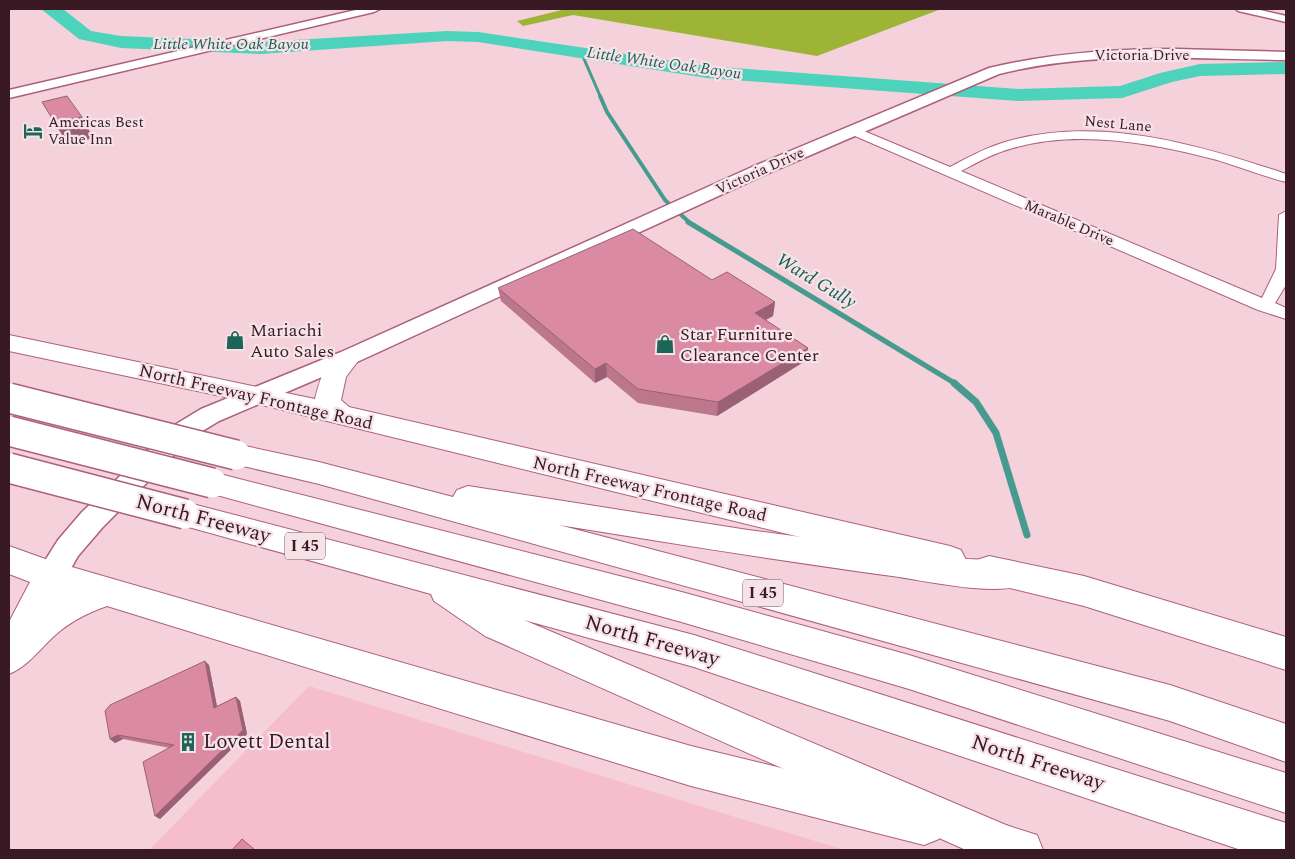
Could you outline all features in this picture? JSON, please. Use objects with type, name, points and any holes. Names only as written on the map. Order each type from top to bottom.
[{"type":"main road","name":"North Freeway Frontage Road","points":[[9,343],[258,395],[1011,575],[1084,590],[1286,654]]},
{"type":"main road","points":[[341,415],[327,403],[334,375],[348,356]]},
{"type":"main road","name":"I 45","points":[[9,398],[319,474],[1170,703],[1286,743]]},
{"type":"main road","name":"North Freeway","points":[[9,431],[678,606],[910,672],[1286,793]]},
{"type":"main road","name":"North Freeway","points":[[9,468],[694,651],[1286,844]]},
{"type":"main road","points":[[319,474],[748,543],[968,573],[1011,575]]},
{"type":"main road","points":[[9,560],[51,575],[691,766],[1010,846]]},
{"type":"main road","points":[[9,657],[51,575]]},
{"type":"main road","points":[[426,578],[498,625],[1010,846]]},
{"type":"main road","points":[[9,657],[47,618],[80,599],[109,591]]},
{"type":"street","points":[[9,94],[374,9]]},
{"type":"street","points":[[1242,9],[1286,19]]},
{"type":"street","name":"Victoria Drive","points":[[51,575],[68,548],[92,520],[182,432],[210,415],[348,356],[852,130],[1015,64],[1076,56],[1129,54],[1286,56]]},
{"type":"street","name":"Marable Drive","points":[[852,130],[1286,314]]},
{"type":"street","name":"Nest Lane","points":[[950,172],[995,150],[1015,143],[1039,139],[1092,137],[1166,145],[1219,157],[1286,178]]},
{"type":"street","points":[[1264,306],[1278,288],[1285,263],[1284,223],[1286,216]]},
{"type":"shaded area","points":[[309,686],[732,816],[845,850],[149,850]]},
{"type":"green space","points":[[566,9],[941,9],[817,56],[573,15],[523,26],[517,21]]},
{"type":"building","points":[[67,96],[82,117],[55,123],[42,102]]},
{"type":"building","name":"Star Furniture Clearance Center","points":[[633,229],[712,280],[727,272],[775,302],[755,313],[808,348],[718,402],[638,389],[606,363],[595,369],[498,288]]},
{"type":"building","name":"Lovett Dental","points":[[205,661],[214,708],[236,697],[243,730],[155,816],[143,762],[174,745],[118,735],[110,739],[105,711],[110,705]]},
{"type":"building","points":[[242,839],[255,850],[232,850]]},
{"type":"waterway","name":"Little White Oak Bayou","points":[[49,9],[57,12],[85,35],[121,42],[260,48],[447,36],[478,37],[707,72],[1018,95],[1122,92],[1167,77],[1200,70],[1286,68]]},
{"type":"waterway","name":"Ward Gully","points":[[581,52],[601,98]]},
{"type":"waterway","name":"Ward Gully","points":[[600,96],[607,112],[665,200],[690,223]]},
{"type":"waterway","name":"Ward Gully","points":[[688,222],[956,384]]},
{"type":"waterway","name":"Ward Gully","points":[[954,383],[976,402],[996,433],[1027,535]]},
{"type":"place","name":"Americas Best Value Inn","points":[[33,131]]},
{"type":"place","name":"Mariachi Auto Sales","points":[[235,340]]},
{"type":"place","name":"Star Furniture Clearance Center","points":[[665,344]]},
{"type":"place","name":"Lovett Dental","points":[[188,742]]}]
